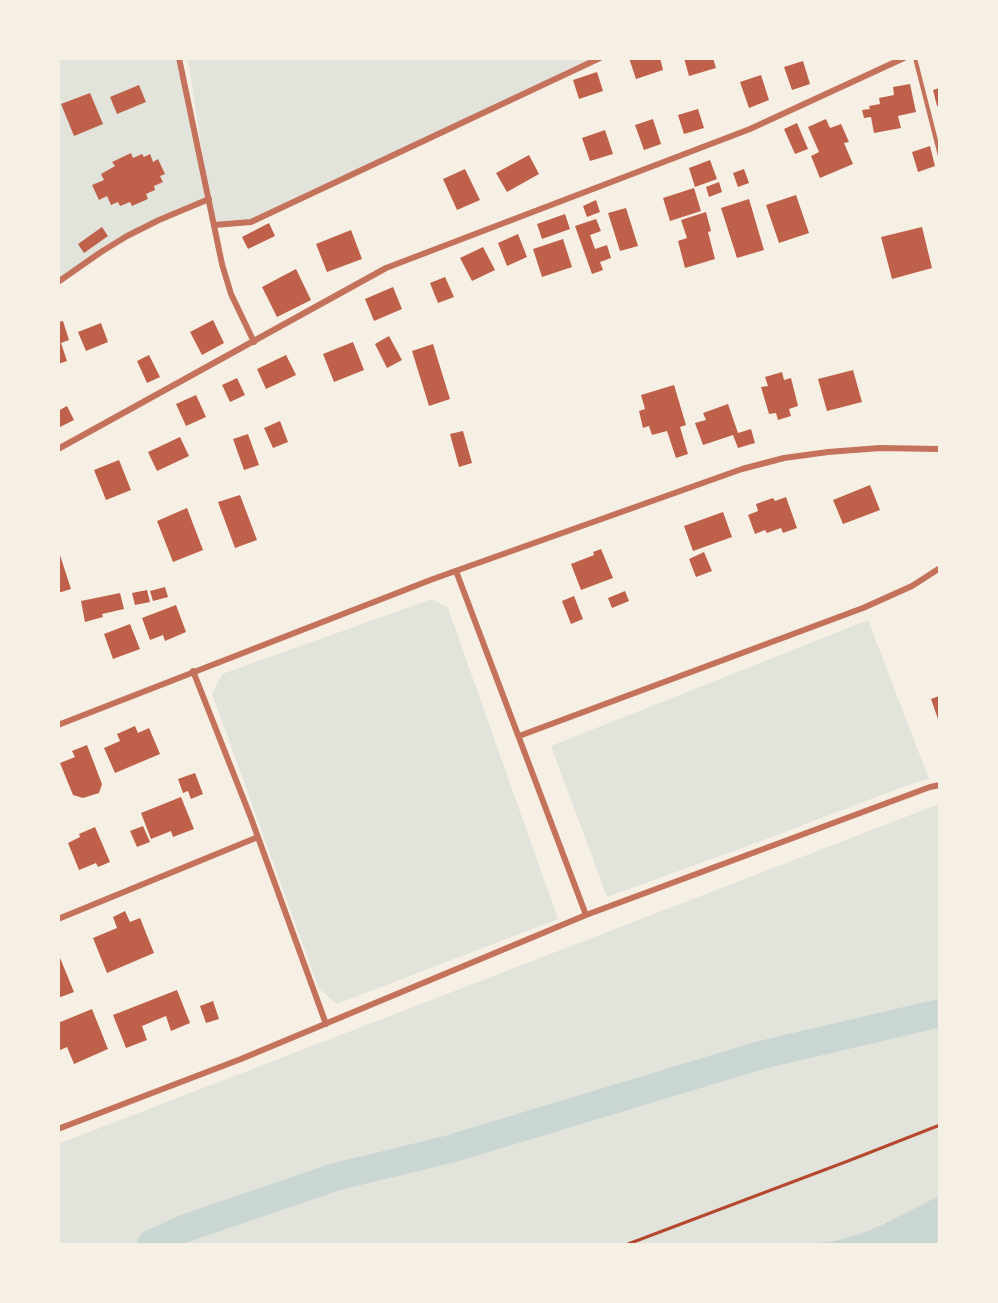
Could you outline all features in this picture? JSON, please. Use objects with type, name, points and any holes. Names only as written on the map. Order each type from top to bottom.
[{"type":"street","points":[[179,58],[220,255],[231,294],[254,342]]},
{"type":"street","points":[[214,225],[251,222],[600,58]]},
{"type":"street","points":[[58,449],[386,268],[750,129],[904,58]]},
{"type":"street","points":[[58,282],[127,236],[209,199]]},
{"type":"street","points":[[58,725],[456,571],[742,469],[828,452],[880,448],[939,449]]},
{"type":"street","points":[[519,736],[863,608],[912,586],[939,568]]},
{"type":"street","points":[[456,571],[586,915]]},
{"type":"street","points":[[193,671],[258,837],[326,1024]]},
{"type":"street","points":[[58,1129],[241,1059],[586,915],[939,785]]},
{"type":"street","points":[[58,919],[258,837]]},
{"type":"lane","points":[[915,58],[939,156]]},
{"type":"path","points":[[628,1245],[939,1125]]},
{"type":"shaded area","points":[[59,59],[179,59],[207,185],[188,59],[600,59],[251,222],[214,225],[210,199],[127,236],[59,282]]},
{"type":"shaded area","points":[[432,599],[448,608],[558,919],[337,1004],[319,989],[212,694],[222,674]]},
{"type":"shaded area","points":[[868,620],[929,779],[607,897],[551,746]]},
{"type":"shaded area","points":[[939,804],[939,1196],[933,1200],[860,1234],[812,1244],[59,1244],[58,1144]]},
{"type":"shaded area","points":[[939,1196],[939,1244],[812,1244],[860,1234]]},
{"type":"building","points":[[629,58],[660,58],[663,70],[636,79]]},
{"type":"building","points":[[684,58],[713,58],[716,68],[689,76]]},
{"type":"building","points":[[803,61],[810,84],[792,90],[784,67]]},
{"type":"building","points":[[597,72],[603,91],[579,99],[573,80]]},
{"type":"building","points":[[761,75],[769,100],[749,108],[740,82]]},
{"type":"building","points":[[910,84],[916,112],[898,116],[901,128],[874,133],[871,117],[864,118],[862,110],[880,104],[879,98],[894,95],[893,87]]},
{"type":"building","points":[[139,85],[146,102],[117,114],[110,97]]},
{"type":"building","points":[[939,88],[939,106],[937,106],[933,90]]},
{"type":"building","points":[[90,93],[103,124],[74,136],[61,104]]},
{"type":"building","points":[[698,109],[704,128],[684,134],[678,115]]},
{"type":"building","points":[[653,119],[661,144],[644,150],[635,125]]},
{"type":"building","points":[[826,119],[830,128],[841,124],[849,142],[844,143],[853,164],[820,178],[811,156],[819,152],[808,127]]},
{"type":"building","points":[[797,123],[808,149],[795,154],[784,129]]},
{"type":"building","points":[[605,130],[613,154],[590,161],[582,138]]},
{"type":"building","points":[[930,146],[935,166],[918,172],[912,152]]},
{"type":"building","points":[[131,153],[133,158],[142,154],[144,157],[150,154],[153,162],[158,159],[165,174],[160,176],[163,182],[154,186],[155,190],[146,194],[148,199],[132,206],[130,202],[120,206],[118,202],[111,205],[107,196],[99,200],[92,185],[104,180],[101,174],[115,166],[112,162]]},
{"type":"building","points":[[529,155],[539,174],[507,192],[496,173]]},
{"type":"building","points":[[710,160],[717,179],[695,187],[689,168]]},
{"type":"building","points":[[465,169],[480,200],[457,210],[443,179]]},
{"type":"building","points":[[744,169],[749,183],[738,187],[733,173]]},
{"type":"building","points":[[719,182],[722,192],[709,197],[706,187]]},
{"type":"building","points":[[694,188],[701,211],[670,221],[663,198]]},
{"type":"building","points":[[796,195],[809,233],[779,243],[766,205]]},
{"type":"building","points":[[749,199],[764,250],[737,258],[721,208]]},
{"type":"building","points":[[596,200],[600,212],[587,217],[583,206]]},
{"type":"building","points":[[626,208],[638,246],[620,251],[608,213]]},
{"type":"building","points":[[706,212],[715,259],[685,268],[678,241],[687,238],[681,220]]},
{"type":"building","points":[[565,214],[570,229],[542,239],[537,224]]},
{"type":"building","points":[[596,219],[601,231],[590,235],[595,249],[607,245],[611,258],[600,262],[603,270],[592,274],[575,226]]},
{"type":"building","points":[[269,223],[275,236],[248,249],[242,237]]},
{"type":"building","points":[[102,227],[108,236],[84,253],[78,244]]},
{"type":"building","points":[[922,227],[932,268],[892,279],[881,237]]},
{"type":"building","points":[[351,230],[362,259],[327,272],[316,244]]},
{"type":"building","points":[[518,234],[527,257],[507,266],[498,243]]},
{"type":"building","points":[[563,239],[572,267],[542,277],[533,249]]},
{"type":"building","points":[[483,247],[495,270],[472,281],[460,258]]},
{"type":"building","points":[[296,269],[311,300],[277,317],[262,287]]},
{"type":"building","points":[[445,277],[454,297],[438,303],[430,283]]},
{"type":"building","points":[[393,287],[402,309],[374,321],[365,299]]},
{"type":"building","points":[[213,320],[224,343],[202,355],[190,332]]},
{"type":"building","points":[[63,321],[69,340],[61,343],[67,361],[58,364],[58,322]]},
{"type":"building","points":[[101,323],[108,342],[86,351],[78,332]]},
{"type":"building","points":[[389,336],[402,360],[387,368],[375,344]]},
{"type":"building","points":[[353,342],[364,370],[334,382],[323,354]]},
{"type":"building","points":[[433,344],[450,399],[429,406],[412,351]]},
{"type":"building","points":[[149,355],[160,377],[147,383],[137,361]]},
{"type":"building","points":[[286,355],[296,375],[266,389],[257,369]]},
{"type":"building","points":[[853,370],[862,402],[827,411],[818,379]]},
{"type":"building","points":[[782,372],[784,380],[791,378],[798,406],[789,409],[791,416],[778,420],[776,413],[769,414],[761,387],[768,386],[765,377]]},
{"type":"building","points":[[237,378],[245,395],[230,402],[222,385]]},
{"type":"building","points":[[674,385],[686,425],[680,427],[688,454],[676,458],[667,431],[652,435],[649,426],[643,428],[639,411],[645,409],[641,395]]},
{"type":"building","points":[[196,395],[206,417],[186,426],[176,404]]},
{"type":"building","points":[[728,404],[738,433],[751,429],[755,443],[738,448],[733,435],[703,445],[695,423],[706,420],[703,413]]},
{"type":"building","points":[[67,406],[74,420],[58,428],[58,411]]},
{"type":"building","points":[[280,421],[288,442],[273,448],[264,428]]},
{"type":"building","points":[[463,431],[472,463],[459,467],[450,434]]},
{"type":"building","points":[[248,434],[259,465],[244,470],[233,439]]},
{"type":"building","points":[[180,437],[189,456],[157,471],[148,452]]},
{"type":"building","points":[[119,460],[131,490],[106,500],[94,470]]},
{"type":"building","points":[[870,485],[880,510],[843,524],[833,500]]},
{"type":"building","points":[[240,495],[257,540],[235,548],[218,502]]},
{"type":"building","points":[[786,497],[797,528],[783,533],[781,528],[755,534],[748,515],[758,511],[756,504],[773,498],[775,501]]},
{"type":"building","points":[[187,508],[203,550],[173,562],[157,521]]},
{"type":"building","points":[[723,512],[732,537],[693,551],[684,526]]},
{"type":"building","points":[[601,549],[613,578],[581,590],[571,564],[594,555],[593,552]]},
{"type":"building","points":[[704,552],[712,571],[696,577],[689,559]]},
{"type":"building","points":[[58,553],[71,589],[58,593]]},
{"type":"building","points":[[165,587],[168,597],[153,601],[150,591]]},
{"type":"building","points":[[147,590],[150,602],[135,605],[132,593]]},
{"type":"building","points":[[625,591],[629,601],[612,608],[608,598]]},
{"type":"building","points":[[120,593],[124,609],[102,614],[103,617],[85,622],[81,601]]},
{"type":"building","points":[[574,596],[583,619],[571,624],[562,601]]},
{"type":"building","points":[[176,605],[186,632],[165,641],[163,635],[150,640],[142,618]]},
{"type":"building","points":[[130,624],[140,649],[113,659],[104,634]]},
{"type":"building","points":[[939,696],[939,722],[931,699]]},
{"type":"building","points":[[135,726],[138,733],[149,728],[160,754],[115,773],[104,748],[120,741],[117,734]]},
{"type":"building","points":[[87,745],[102,784],[99,793],[83,798],[73,795],[60,763],[75,757],[72,751]]},
{"type":"building","points":[[195,773],[203,794],[191,799],[188,791],[183,793],[178,779]]},
{"type":"building","points":[[181,797],[194,829],[173,837],[171,831],[151,839],[141,813]]},
{"type":"building","points":[[143,826],[150,842],[137,847],[130,831]]},
{"type":"building","points":[[95,827],[110,862],[98,867],[96,863],[79,870],[68,843],[80,837],[79,834]]},
{"type":"building","points":[[125,911],[130,922],[140,918],[154,953],[107,973],[93,938],[117,928],[113,917]]},
{"type":"building","points":[[58,953],[74,992],[58,998]]},
{"type":"building","points":[[177,990],[190,1023],[171,1031],[166,1016],[142,1026],[147,1040],[126,1048],[113,1015]]},
{"type":"building","points":[[213,1001],[219,1019],[206,1023],[200,1006]]},
{"type":"building","points":[[92,1009],[108,1049],[74,1064],[67,1047],[58,1051],[58,1023]]},
{"type":"waterway","points":[[151,1244],[186,1228],[335,1177],[450,1149],[761,1055],[940,1013]]}]
